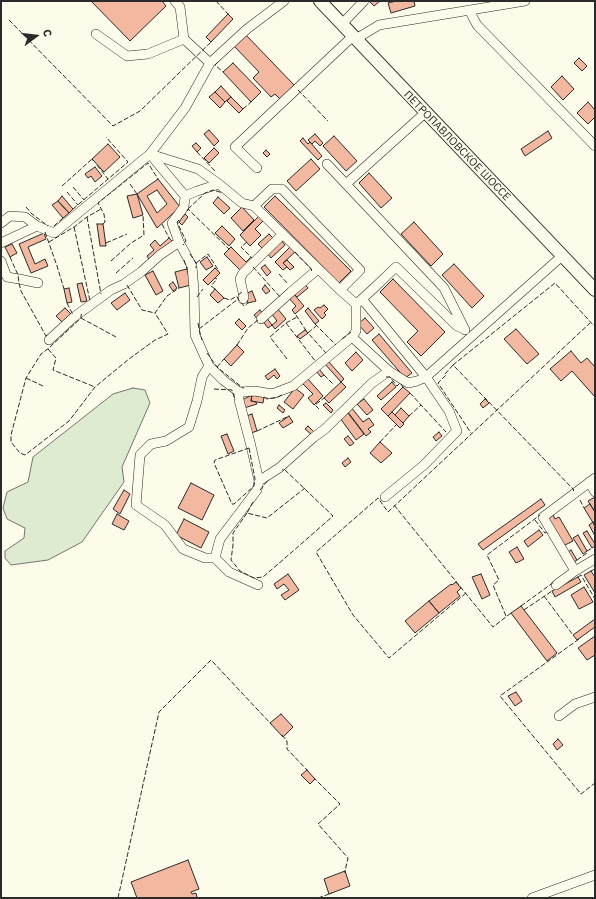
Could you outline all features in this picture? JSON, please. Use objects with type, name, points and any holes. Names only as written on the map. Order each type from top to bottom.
[{"type":"main road","name":"ПЕТРОПАВЛОВСКОЕ ШОССЕ","points":[[320,1],[595,290]]},
{"type":"street","points":[[175,1],[180,6],[184,39],[210,63]]},
{"type":"street","points":[[1,223],[10,216],[25,217],[37,226],[54,234],[150,154],[185,108],[210,63],[247,29],[284,1]]},
{"type":"street","points":[[342,24],[364,1]]},
{"type":"street","points":[[257,168],[235,147],[354,37],[378,25],[525,1]]},
{"type":"street","points":[[469,10],[477,25],[595,146]]},
{"type":"street","points":[[96,34],[127,56],[148,54],[184,39]]},
{"type":"street","points":[[346,184],[426,112]]},
{"type":"street","points":[[150,154],[198,169],[242,203],[254,206],[340,290],[359,302],[426,377],[449,411],[457,431],[424,465],[385,497]]},
{"type":"street","points":[[150,154],[185,196],[184,207],[172,223],[179,242],[192,266],[195,335],[209,366],[223,380],[239,392],[255,391],[272,394],[293,386],[352,337],[356,331],[359,302],[396,267],[457,326],[464,329]]},
{"type":"street","points":[[327,164],[444,288],[464,329],[470,337]]},
{"type":"street","points":[[185,196],[196,190],[219,184]]},
{"type":"street","points":[[254,206],[272,189],[282,189],[360,270],[340,290]]},
{"type":"street","points":[[1,243],[37,226]]},
{"type":"street","points":[[243,299],[244,297],[240,279],[243,273],[283,234]]},
{"type":"street","points":[[49,340],[74,317],[111,290],[124,284],[141,272],[160,255],[179,242]]},
{"type":"street","points":[[352,337],[389,371],[408,383],[417,381],[426,377],[562,256]]},
{"type":"street","points":[[1,261],[7,278],[19,279],[38,284]]},
{"type":"street","points":[[261,319],[318,269]]},
{"type":"street","points":[[209,366],[202,376],[197,401],[189,427],[166,441],[151,444],[140,455],[136,504],[165,525],[183,549],[205,558],[215,558],[229,572],[258,585]]},
{"type":"street","points":[[259,481],[279,468],[325,429],[372,383],[389,371]]},
{"type":"street","points":[[215,558],[220,539],[256,490],[259,481],[239,400],[239,392]]},
{"type":"street","points":[[575,571],[543,517],[592,480],[595,492]]},
{"type":"street","points":[[556,585],[595,559]]},
{"type":"street","points":[[559,716],[575,704],[595,697]]},
{"type":"street","points":[[532,898],[595,875]]},
{"type":"green space","points":[[133,388],[145,390],[150,403],[122,467],[124,482],[82,542],[48,560],[11,565],[5,558],[5,551],[24,538],[25,528],[7,519],[3,508],[7,492],[28,482],[33,457],[113,394]]},
{"type":"building","points":[[91,1],[162,1],[166,6],[130,41]]},
{"type":"building","points":[[369,1],[380,1],[374,6]]},
{"type":"building","points":[[396,1],[414,1],[415,6],[391,13],[388,3]]},
{"type":"building","points":[[228,14],[233,19],[211,42],[206,37]]},
{"type":"building","points":[[246,35],[295,86],[281,100],[275,94],[271,97],[253,78],[259,72],[234,46]]},
{"type":"building","points":[[579,58],[587,66],[582,71],[574,63]]},
{"type":"building","points":[[233,63],[261,92],[251,102],[223,72]]},
{"type":"building","points":[[562,76],[574,89],[563,100],[551,87]]},
{"type":"building","points":[[221,86],[231,97],[225,102],[215,92]]},
{"type":"building","points":[[215,92],[225,102],[220,108],[209,97]]},
{"type":"building","points":[[231,97],[243,109],[239,113],[227,101]]},
{"type":"building","points":[[588,102],[595,110],[595,117],[588,124],[577,113]]},
{"type":"building","points":[[209,130],[219,141],[214,146],[204,134]]},
{"type":"building","points":[[548,131],[552,138],[525,156],[521,149]]},
{"type":"building","points":[[315,134],[323,143],[320,146],[315,141],[312,144],[308,140]]},
{"type":"building","points":[[334,136],[357,161],[346,171],[323,146]]},
{"type":"building","points":[[303,138],[308,144],[310,142],[322,156],[318,160],[300,141]]},
{"type":"building","points":[[196,143],[201,148],[197,152],[192,146]]},
{"type":"building","points":[[108,144],[120,157],[104,172],[92,159]]},
{"type":"building","points":[[214,148],[219,153],[209,163],[204,158]]},
{"type":"building","points":[[266,150],[270,154],[267,157],[263,153]]},
{"type":"building","points":[[311,159],[320,169],[296,191],[287,181]]},
{"type":"building","points":[[95,167],[102,176],[95,182],[91,176],[88,178],[85,174]]},
{"type":"building","points":[[369,173],[392,198],[381,208],[359,183]]},
{"type":"building","points":[[158,179],[180,207],[157,228],[137,194]],"holes":[[[157,190],[167,204],[157,213],[147,196]]]},
{"type":"building","points":[[137,194],[143,215],[133,218],[127,196]]},
{"type":"building","points":[[62,196],[73,209],[69,213],[58,201]]},
{"type":"building","points":[[275,196],[351,271],[339,283],[264,207]]},
{"type":"building","points":[[218,197],[230,208],[224,214],[213,203]]},
{"type":"building","points":[[58,201],[69,213],[63,218],[52,205]]},
{"type":"building","points":[[242,207],[254,220],[243,231],[231,218]]},
{"type":"building","points":[[185,214],[188,217],[182,225],[179,222]]},
{"type":"building","points":[[259,216],[264,220],[255,229],[261,235],[250,246],[240,235]]},
{"type":"building","points":[[414,222],[443,254],[431,266],[401,234]]},
{"type":"building","points":[[97,224],[103,224],[106,246],[100,246]]},
{"type":"building","points":[[222,226],[235,239],[229,246],[215,233]]},
{"type":"building","points":[[44,233],[46,239],[28,247],[35,264],[45,259],[48,266],[31,273],[19,244]]},
{"type":"building","points":[[269,234],[274,239],[263,249],[258,244]]},
{"type":"building","points":[[169,238],[173,242],[150,261],[147,256],[154,250],[150,245],[155,240],[160,246]]},
{"type":"building","points":[[281,240],[285,245],[271,258],[267,253]]},
{"type":"building","points":[[12,244],[17,253],[10,257],[5,247]]},
{"type":"building","points":[[231,247],[246,262],[251,257],[253,259],[241,271],[224,254]]},
{"type":"building","points":[[290,247],[295,252],[283,263],[287,267],[283,270],[275,262]]},
{"type":"building","points":[[207,257],[213,266],[206,270],[200,262]]},
{"type":"building","points":[[287,260],[294,267],[290,270],[283,263]]},
{"type":"building","points":[[454,264],[484,296],[472,308],[442,275]]},
{"type":"building","points":[[265,265],[271,272],[267,276],[261,268]]},
{"type":"building","points":[[215,268],[220,273],[208,285],[203,280]]},
{"type":"building","points":[[187,269],[191,285],[179,288],[175,272]]},
{"type":"building","points":[[153,271],[163,291],[156,295],[145,275]]},
{"type":"building","points":[[393,279],[445,332],[421,356],[407,342],[418,331],[380,292]]},
{"type":"building","points":[[173,282],[177,288],[173,291],[169,285]]},
{"type":"building","points":[[82,283],[87,301],[81,302],[77,284]]},
{"type":"building","points":[[304,283],[308,288],[297,297],[293,293]]},
{"type":"building","points":[[265,285],[270,291],[266,294],[262,289]]},
{"type":"building","points":[[69,288],[72,302],[67,303],[64,289]]},
{"type":"building","points":[[215,289],[224,298],[218,303],[210,295]]},
{"type":"building","points":[[252,291],[256,301],[248,303],[245,294]]},
{"type":"building","points":[[125,293],[130,300],[117,310],[111,303]]},
{"type":"building","points":[[293,293],[304,306],[295,314],[292,310],[296,306],[288,297]]},
{"type":"building","points":[[324,305],[328,309],[324,313],[326,315],[322,319],[314,310]]},
{"type":"building","points":[[65,308],[72,315],[63,323],[56,316]]},
{"type":"building","points":[[277,308],[286,319],[275,329],[272,325],[277,321],[271,313]]},
{"type":"building","points":[[308,308],[319,321],[315,324],[305,311]]},
{"type":"building","points":[[260,310],[264,315],[258,320],[254,315]]},
{"type":"building","points":[[266,317],[272,325],[268,328],[262,320]]},
{"type":"building","points":[[365,318],[374,328],[367,334],[358,324]]},
{"type":"building","points":[[239,319],[246,326],[242,330],[235,323]]},
{"type":"building","points":[[516,329],[539,354],[527,364],[504,339]]},
{"type":"building","points":[[305,330],[308,333],[300,339],[297,336]]},
{"type":"building","points":[[379,334],[412,373],[405,378],[372,340]]},
{"type":"building","points":[[237,345],[244,352],[231,366],[224,359]]},
{"type":"building","points":[[571,351],[581,363],[587,358],[595,367],[595,397],[572,371],[561,381],[550,369]]},
{"type":"building","points":[[356,352],[363,360],[352,371],[345,363]]},
{"type":"building","points":[[328,361],[344,379],[341,382],[325,364]]},
{"type":"building","points":[[275,369],[280,376],[277,379],[274,375],[268,380],[265,376]]},
{"type":"building","points":[[319,369],[324,375],[321,377],[316,371]]},
{"type":"building","points":[[307,378],[323,396],[314,405],[308,398],[313,394],[302,383]]},
{"type":"building","points":[[341,382],[346,387],[329,403],[324,398]]},
{"type":"building","points":[[392,382],[396,387],[381,400],[377,396]]},
{"type":"building","points":[[403,387],[410,393],[388,416],[381,409]]},
{"type":"building","points":[[295,388],[304,395],[293,409],[284,402]]},
{"type":"building","points":[[252,395],[264,397],[263,403],[251,401]]},
{"type":"building","points":[[252,395],[251,401],[256,402],[257,404],[244,408],[242,400]]},
{"type":"building","points":[[364,399],[373,410],[367,415],[357,404]]},
{"type":"building","points":[[485,399],[489,403],[483,408],[480,404]]},
{"type":"building","points":[[326,403],[333,410],[331,413],[323,405]]},
{"type":"building","points":[[279,405],[285,410],[283,413],[277,408]]},
{"type":"building","points":[[351,407],[363,422],[369,418],[374,425],[368,429],[371,432],[366,436],[347,411]]},
{"type":"building","points":[[401,408],[409,416],[403,423],[395,415]]},
{"type":"building","points":[[392,412],[404,424],[400,428],[388,416]]},
{"type":"building","points":[[348,413],[364,434],[356,440],[340,418]]},
{"type":"building","points":[[252,414],[257,431],[251,433],[246,416]]},
{"type":"building","points":[[289,416],[293,422],[283,428],[279,423]]},
{"type":"building","points":[[308,426],[314,432],[312,435],[305,429]]},
{"type":"building","points":[[439,432],[442,436],[436,441],[433,437]]},
{"type":"building","points":[[227,434],[234,451],[228,454],[221,436]]},
{"type":"building","points":[[348,436],[354,443],[350,446],[344,439]]},
{"type":"building","points":[[380,442],[392,453],[381,463],[370,453]]},
{"type":"building","points":[[348,458],[351,462],[345,467],[342,463]]},
{"type":"building","points":[[191,483],[214,495],[202,520],[178,508]]},
{"type":"building","points":[[124,490],[130,494],[120,514],[113,509]]},
{"type":"building","points":[[595,497],[595,512],[588,501]]},
{"type":"building","points":[[541,499],[545,505],[483,550],[478,544]]},
{"type":"building","points":[[590,504],[595,512],[595,526],[584,508]]},
{"type":"building","points":[[117,514],[129,521],[124,530],[112,524]]},
{"type":"building","points":[[553,515],[555,519],[559,517],[573,541],[563,546],[547,518]]},
{"type":"building","points":[[184,519],[209,532],[201,548],[176,535]]},
{"type":"building","points":[[593,522],[595,526],[595,536],[589,525]]},
{"type":"building","points":[[539,530],[543,535],[528,547],[524,541]]},
{"type":"building","points":[[587,531],[595,544],[592,548],[583,533]]},
{"type":"building","points":[[578,535],[587,551],[583,554],[573,538]]},
{"type":"building","points":[[517,547],[524,559],[516,563],[509,552]]},
{"type":"building","points":[[571,550],[577,560],[573,563],[567,553]]},
{"type":"building","points":[[591,571],[595,577],[595,593],[584,575]]},
{"type":"building","points":[[288,574],[299,590],[285,600],[281,595],[289,590],[284,584],[277,589],[274,584]]},
{"type":"building","points":[[481,574],[490,595],[482,599],[472,577]]},
{"type":"building","points":[[578,577],[581,582],[555,597],[552,591]]},
{"type":"building","points":[[456,582],[461,588],[457,592],[460,596],[439,613],[429,601],[451,584],[452,585]]},
{"type":"building","points":[[584,587],[593,602],[579,609],[571,595]]},
{"type":"building","points":[[429,601],[439,613],[415,633],[405,621]]},
{"type":"building","points":[[521,606],[557,653],[547,661],[511,613]]},
{"type":"building","points":[[595,619],[595,627],[577,640],[573,635]]},
{"type":"building","points":[[595,636],[595,655],[587,660],[578,648]]},
{"type":"building","points":[[516,692],[522,701],[515,706],[508,696]]},
{"type":"building","points":[[281,714],[293,727],[283,737],[270,723]]},
{"type":"building","points":[[558,739],[563,745],[557,750],[553,744]]},
{"type":"building","points":[[307,770],[315,779],[310,784],[301,775]]},
{"type":"building","points":[[188,860],[199,889],[191,892],[192,894],[196,893],[197,897],[137,898],[131,882]]},
{"type":"building","points":[[345,871],[350,886],[329,894],[324,879]]},
{"type":"fence","points":[[216,1],[228,14]]},
{"type":"fence","points":[[9,20],[113,126],[140,111],[211,42]]},
{"type":"fence","points":[[218,62],[215,65],[223,72]]},
{"type":"fence","points":[[298,90],[328,121]]},
{"type":"fence","points":[[243,109],[251,102]]},
{"type":"fence","points":[[73,209],[128,162],[106,137]]},
{"type":"fence","points":[[197,152],[216,172]]},
{"type":"fence","points":[[62,186],[92,159],[93,161]]},
{"type":"fence","points":[[103,224],[105,222],[104,214],[98,203],[148,163],[158,179]]},
{"type":"fence","points":[[97,165],[108,179]]},
{"type":"fence","points":[[130,184],[137,194]]},
{"type":"fence","points":[[73,187],[84,200]]},
{"type":"fence","points":[[188,209],[205,193],[213,190],[223,193]]},
{"type":"fence","points":[[67,192],[78,205]]},
{"type":"fence","points":[[26,207],[32,214],[48,226]]},
{"type":"fence","points":[[49,242],[101,209]]},
{"type":"fence","points":[[187,211],[188,209],[229,249]]},
{"type":"fence","points":[[111,261],[131,243],[144,235],[143,215]]},
{"type":"fence","points":[[87,217],[101,294]]},
{"type":"fence","points":[[54,226],[63,218]]},
{"type":"fence","points":[[179,220],[177,222],[186,241],[183,244],[184,245]]},
{"type":"fence","points":[[162,224],[169,238]]},
{"type":"fence","points":[[74,227],[90,301]]},
{"type":"fence","points":[[45,232],[64,289]]},
{"type":"fence","points":[[106,243],[127,234]]},
{"type":"fence","points":[[247,242],[241,247],[251,257]]},
{"type":"fence","points":[[295,252],[312,270],[311,271]]},
{"type":"fence","points":[[190,254],[196,263],[196,268]]},
{"type":"fence","points":[[196,263],[208,254],[219,271]]},
{"type":"fence","points":[[10,257],[18,275],[21,291],[46,336],[49,334]]},
{"type":"fence","points":[[116,273],[133,258]]},
{"type":"fence","points":[[184,260],[187,269]]},
{"type":"fence","points":[[253,267],[281,298]]},
{"type":"fence","points":[[279,274],[288,284]]},
{"type":"fence","points":[[215,278],[217,279],[211,286],[215,289]]},
{"type":"fence","points":[[573,491],[574,490],[453,365],[555,283],[595,327]]},
{"type":"fence","points":[[127,285],[142,310],[155,313]]},
{"type":"fence","points":[[82,314],[81,318],[41,354],[26,378],[11,435],[11,442],[20,453],[25,455],[69,421],[95,387],[155,340],[168,334],[155,313],[167,296],[179,288]]},
{"type":"fence","points":[[197,297],[203,289]]},
{"type":"fence","points":[[242,292],[237,296],[238,299],[244,306],[248,303]]},
{"type":"fence","points":[[224,298],[230,300],[237,296]]},
{"type":"fence","points":[[199,329],[238,299]]},
{"type":"fence","points":[[67,303],[73,315]]},
{"type":"fence","points":[[296,315],[307,332]]},
{"type":"fence","points":[[287,359],[270,337],[286,323],[297,317]]},
{"type":"fence","points":[[81,318],[116,337]]},
{"type":"fence","points":[[237,345],[248,328],[258,320]]},
{"type":"fence","points":[[198,323],[202,340]]},
{"type":"fence","points":[[286,323],[316,362]]},
{"type":"fence","points":[[466,593],[389,658],[353,615],[316,552],[378,498],[388,512],[590,323]]},
{"type":"fence","points":[[315,324],[336,345]]},
{"type":"fence","points":[[317,325],[308,333],[326,353]]},
{"type":"fence","points":[[342,339],[351,332]]},
{"type":"fence","points":[[48,349],[56,358],[53,370],[95,387]]},
{"type":"fence","points":[[207,353],[217,367],[244,388]]},
{"type":"fence","points":[[217,367],[224,359]]},
{"type":"fence","points":[[453,365],[438,383],[471,433]]},
{"type":"fence","points":[[324,375],[334,385]]},
{"type":"fence","points":[[386,377],[390,377],[397,386],[400,383],[403,387]]},
{"type":"fence","points":[[26,378],[43,386]]},
{"type":"fence","points":[[214,389],[232,390],[235,400]]},
{"type":"fence","points":[[410,393],[446,432]]},
{"type":"fence","points":[[264,397],[267,399],[278,397],[283,394]]},
{"type":"fence","points":[[319,409],[315,405],[324,398]]},
{"type":"fence","points":[[409,416],[421,405]]},
{"type":"fence","points":[[257,431],[287,417]]},
{"type":"fence","points":[[380,442],[397,424]]},
{"type":"fence","points":[[249,448],[255,479],[254,486],[234,504],[232,504],[214,463],[215,460],[249,448]]},
{"type":"fence","points":[[247,513],[233,533],[231,560],[240,571],[254,578],[263,577],[333,516],[284,469],[282,470]]},
{"type":"fence","points":[[260,490],[269,479]]},
{"type":"fence","points":[[253,502],[247,513],[267,518],[305,488]]},
{"type":"fence","points":[[580,500],[584,508]]},
{"type":"fence","points":[[394,505],[493,627],[511,613]]},
{"type":"fence","points":[[506,616],[493,585],[499,580],[487,555],[540,515]]},
{"type":"fence","points":[[535,520],[545,533],[547,532],[549,534]]},
{"type":"fence","points":[[577,560],[592,548]]},
{"type":"fence","points":[[591,571],[595,569]]},
{"type":"fence","points":[[578,577],[581,575],[595,599]]},
{"type":"fence","points":[[521,606],[554,582]]},
{"type":"fence","points":[[524,610],[552,591]]},
{"type":"fence","points":[[544,596],[573,635]]},
{"type":"fence","points":[[579,639],[500,696],[581,794],[595,783]]},
{"type":"fence","points":[[118,898],[159,712],[211,660],[272,725]]},
{"type":"fence","points":[[282,735],[287,741],[287,749],[308,771]]},
{"type":"fence","points":[[313,777],[340,804],[318,824],[348,858],[345,873]]},
{"type":"fence","points":[[318,898],[332,893]]}]
